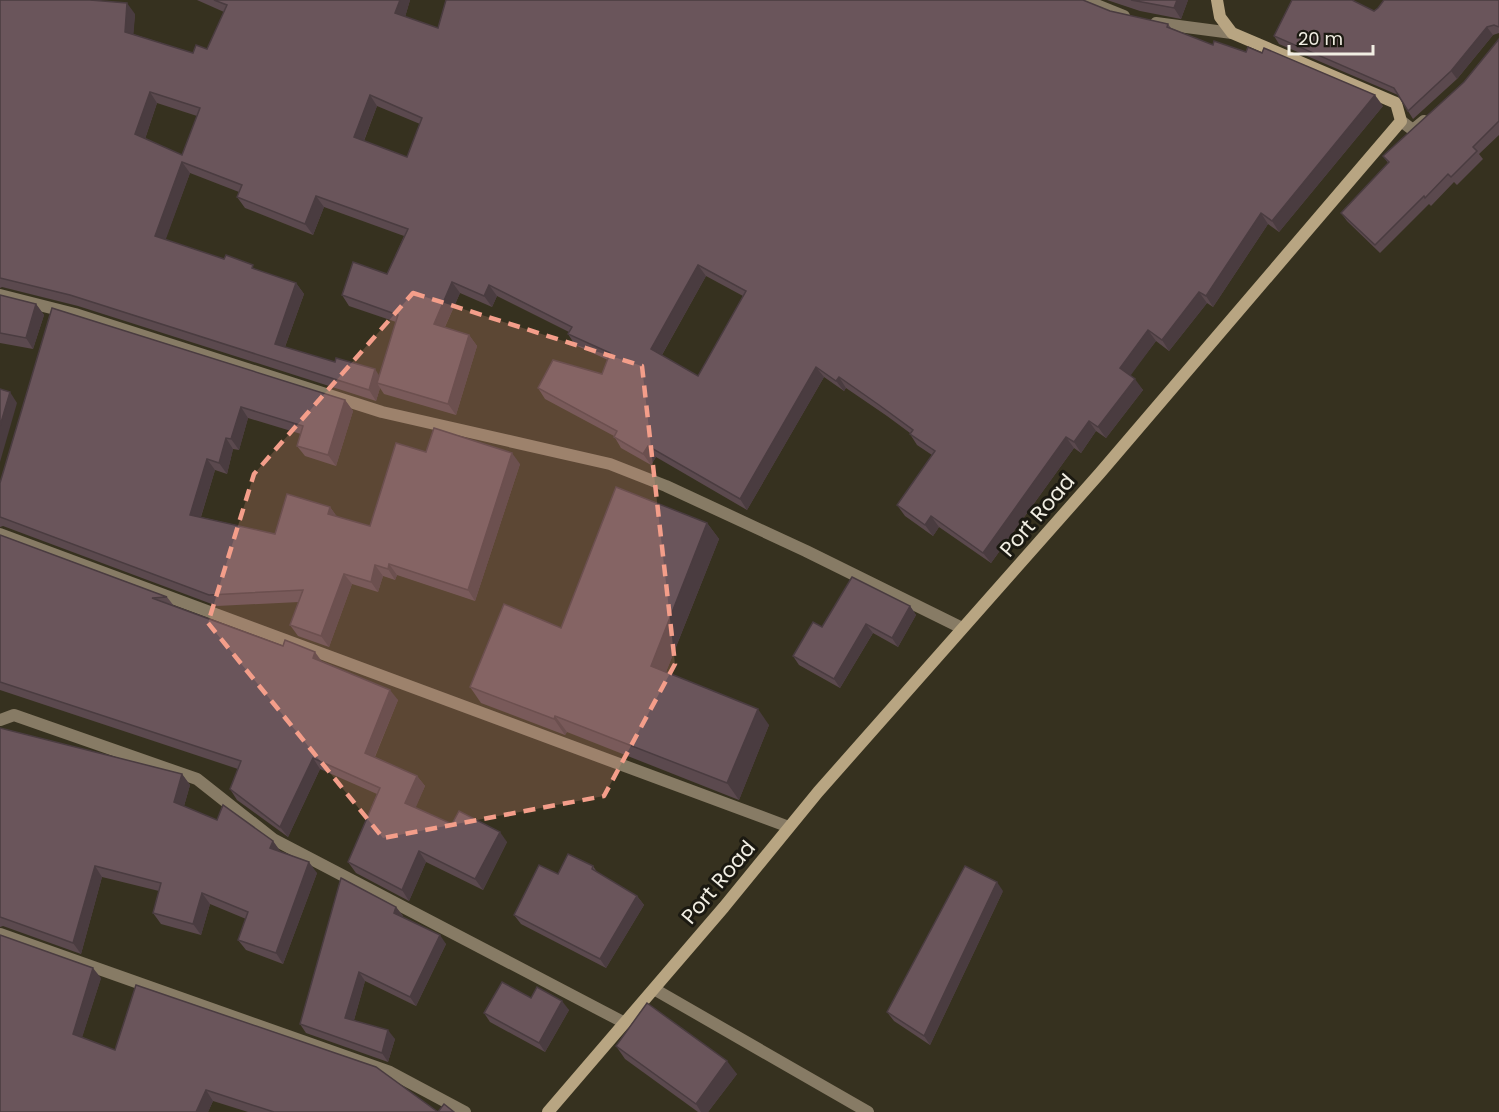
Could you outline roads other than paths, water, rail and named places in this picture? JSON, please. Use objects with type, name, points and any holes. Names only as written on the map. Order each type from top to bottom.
[{"type":"main road","points":[[1217,0],[1220,18],[1232,33],[1396,103],[1401,121]]},
{"type":"main road","name":"Port Road","points":[[548,1112],[789,827],[1401,121]]},
{"type":"street","points":[[1084,0],[1118,15],[1174,27],[1232,33]]},
{"type":"street","points":[[1401,121],[1413,130],[1430,115]]},
{"type":"street","points":[[0,295],[53,314],[382,412],[610,464],[666,486],[806,551],[962,628]]},
{"type":"street","points":[[0,534],[789,827]]},
{"type":"street","points":[[0,720],[14,715],[198,779],[273,839],[625,1023]]},
{"type":"street","points":[[0,934],[380,1068],[465,1112]]},
{"type":"street","points":[[654,989],[868,1112]]}]
